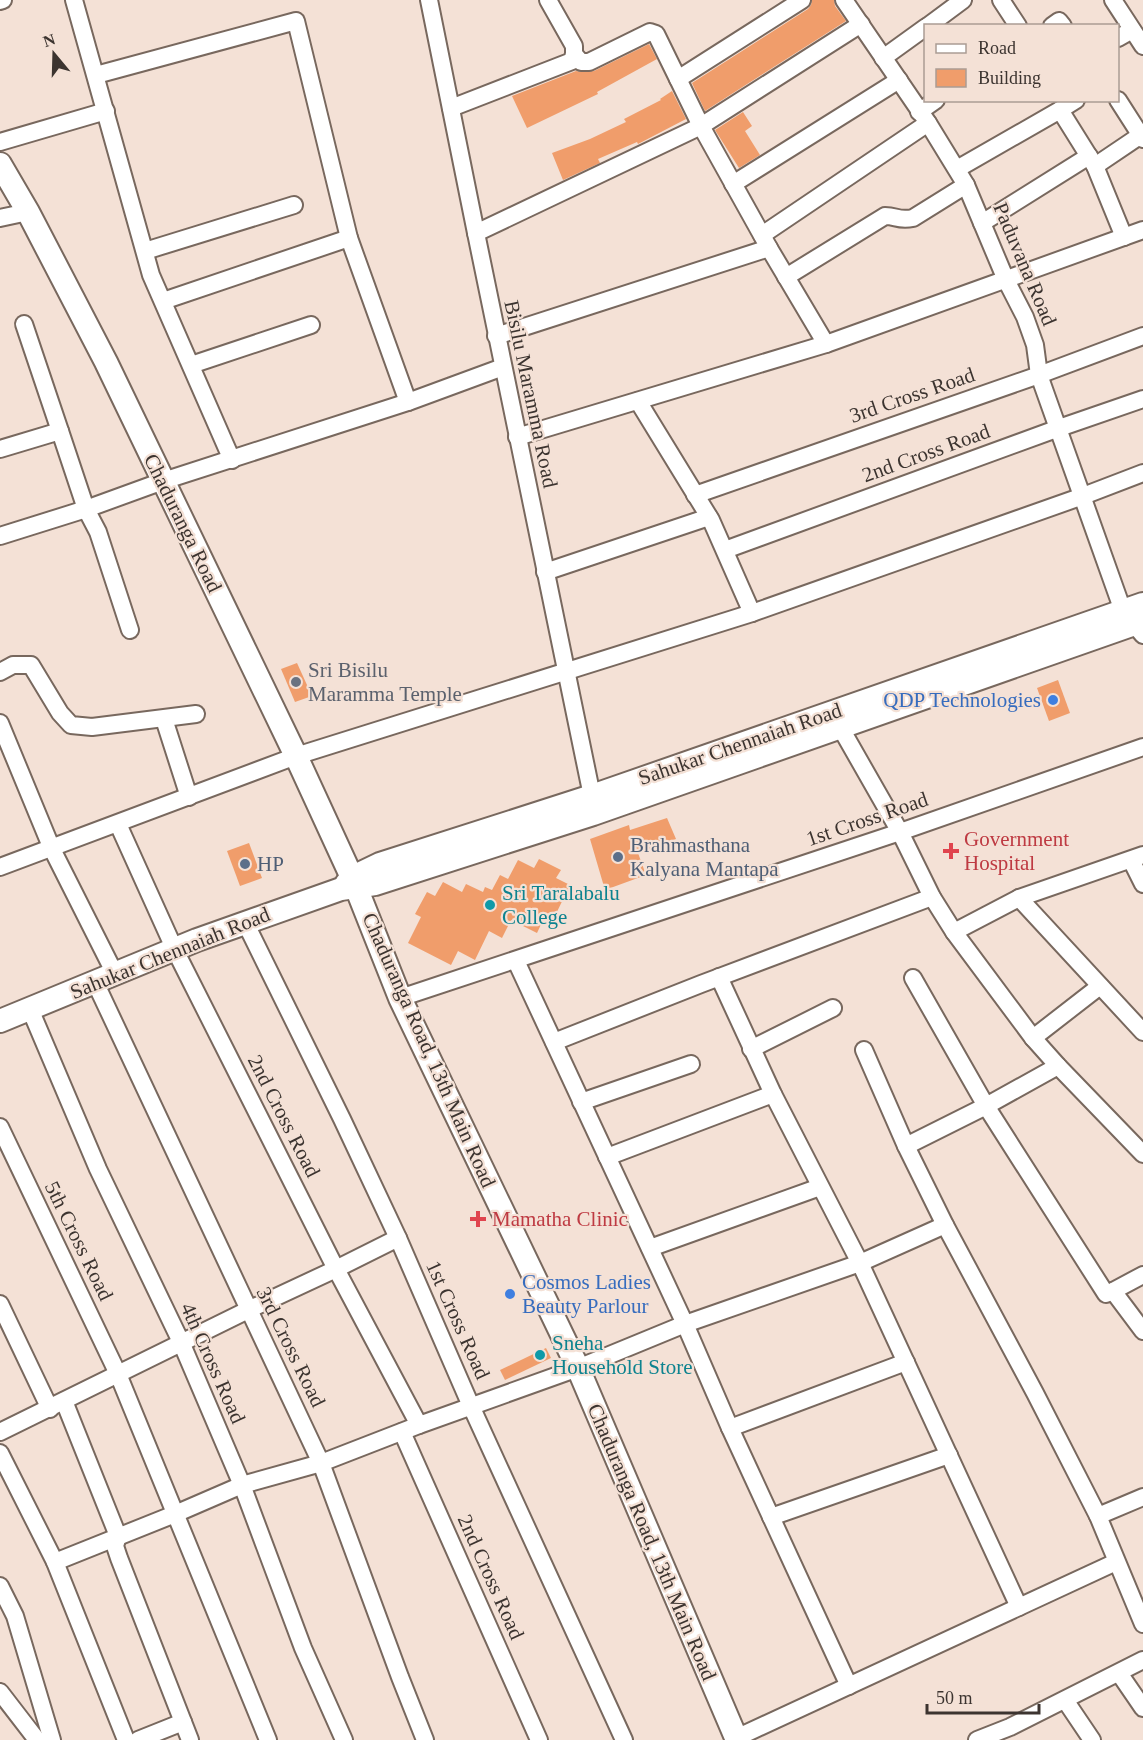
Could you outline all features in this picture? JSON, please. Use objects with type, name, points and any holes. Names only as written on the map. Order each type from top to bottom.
[{"type":"street","points":[[74,0],[151,275],[232,460]]},
{"type":"street","name":"Bisilu Maramma Road","points":[[429,0],[592,796]]},
{"type":"street","points":[[678,79],[802,0]]},
{"type":"street","name":"Paduvana Road","points":[[844,0],[966,184],[1006,280],[1025,317],[1035,345],[1039,375],[1083,496],[1137,619]]},
{"type":"street","points":[[930,24],[963,0]]},
{"type":"street","points":[[1001,0],[1017,24]]},
{"type":"street","points":[[1113,0],[1125,34],[1143,46]]},
{"type":"street","points":[[452,108],[572,61],[574,46],[555,2]]},
{"type":"street","points":[[96,75],[296,21],[349,238],[408,402]]},
{"type":"street","points":[[476,233],[701,126],[861,24]]},
{"type":"street","points":[[883,58],[924,28]]},
{"type":"street","points":[[574,54],[581,62],[589,62],[650,32],[656,34],[701,126],[826,344]]},
{"type":"street","points":[[733,184],[899,80]]},
{"type":"street","points":[[496,336],[766,242],[923,117],[934,102]]},
{"type":"street","points":[[957,168],[1073,102]]},
{"type":"street","points":[[982,222],[1092,161],[1142,137],[1119,102]]},
{"type":"street","points":[[1060,110],[1092,161],[1124,237]]},
{"type":"street","points":[[0,142],[106,111]]},
{"type":"street","name":"Chaduranga Road","points":[[0,164],[28,212],[106,362],[296,756],[349,885]]},
{"type":"street","points":[[786,277],[885,216],[903,220],[913,218],[966,184]]},
{"type":"street","points":[[145,251],[294,205]]},
{"type":"street","points":[[0,218],[28,212]]},
{"type":"street","points":[[517,437],[826,344],[1143,230]]},
{"type":"street","points":[[163,301],[349,238]]},
{"type":"street","points":[[24,324],[86,509],[98,532],[130,630]]},
{"type":"street","points":[[191,365],[311,325]]},
{"type":"street","name":"3rd Cross Road","points":[[695,495],[1039,375],[1143,336]]},
{"type":"street","points":[[0,536],[408,402],[503,367]]},
{"type":"street","name":"2nd Cross Road","points":[[725,550],[1143,399]]},
{"type":"street","points":[[638,401],[709,517],[752,613]]},
{"type":"street","points":[[0,449],[60,431]]},
{"type":"street","points":[[0,867],[296,756],[752,613],[1143,473]]},
{"type":"street","points":[[545,572],[709,517]]},
{"type":"street","name":"Sahukar Chennaiah Road","points":[[0,1022],[174,948],[349,885],[380,864],[836,720],[1137,619]]},
{"type":"street","points":[[4,664],[31,665],[60,713],[71,725],[92,727],[196,714]]},
{"type":"street","points":[[164,718],[189,797]]},
{"type":"street","points":[[836,720],[900,832],[932,897],[954,932],[1033,1038],[1143,1154]]},
{"type":"street","name":"Sahukar Chennaiah Road","points":[[349,885],[375,884],[593,814],[836,720]]},
{"type":"street","name":"3rd Cross Road","points":[[0,723],[105,978],[248,1310],[321,1463],[425,1740]]},
{"type":"street","name":"1st Cross Road","points":[[400,998],[900,832],[1143,747]]},
{"type":"street","name":"2nd Cross Road","points":[[118,824],[174,948],[336,1269],[418,1425]]},
{"type":"street","points":[[954,932],[1019,898],[1137,857],[1143,884]]},
{"type":"street","name":"Chaduranga Road, 13th Main Road","points":[[349,885],[400,998],[578,1368],[736,1739]]},
{"type":"street","points":[[554,1042],[718,977],[932,897]]},
{"type":"street","points":[[1019,898],[1143,1032]]},
{"type":"street","name":"1st Cross Road","points":[[245,922],[398,1238],[471,1406],[624,1740]]},
{"type":"street","points":[[516,961],[686,1324],[730,1428],[849,1686]]},
{"type":"street","points":[[718,977],[773,1094],[860,1263],[1019,1607]]},
{"type":"street","points":[[913,978],[986,1106],[1106,1294],[1143,1275]]},
{"type":"street","points":[[1033,1038],[1100,986]]},
{"type":"street","points":[[751,1049],[833,1008]]},
{"type":"street","name":"4th Cross Road","points":[[30,1009],[98,1169],[181,1342],[242,1485],[303,1648],[344,1740]]},
{"type":"street","points":[[864,1050],[906,1146],[945,1225],[1098,1516],[1143,1624]]},
{"type":"street","points":[[581,1102],[691,1064]]},
{"type":"street","points":[[906,1146],[986,1106],[1058,1066]]},
{"type":"street","points":[[607,1157],[773,1094]]},
{"type":"street","name":"5th Cross Road","points":[[0,1127],[118,1374],[268,1740]]},
{"type":"street","points":[[650,1248],[820,1187]]},
{"type":"street","points":[[55,1562],[242,1485],[321,1463],[418,1425],[578,1368],[686,1324],[860,1263],[945,1225]]},
{"type":"street","points":[[0,1432],[398,1238]]},
{"type":"street","points":[[1113,1291],[1143,1331]]},
{"type":"street","points":[[0,1304],[57,1405],[118,1536],[115,1546],[119,1558],[190,1740]]},
{"type":"street","points":[[730,1428],[906,1362]]},
{"type":"street","name":"2nd Cross Road","points":[[402,1432],[539,1740]]},
{"type":"street","points":[[0,1453],[55,1562],[126,1740]]},
{"type":"street","points":[[771,1517],[948,1455]]},
{"type":"street","points":[[1098,1516],[1143,1497]]},
{"type":"street","points":[[736,1739],[1116,1562]]},
{"type":"street","points":[[0,1586],[15,1616],[52,1740]]},
{"type":"street","points":[[978,1740],[1015,1734],[1065,1700],[1143,1660]]},
{"type":"street","points":[[1119,1673],[1143,1708]]},
{"type":"street","points":[[0,1692],[37,1740]]},
{"type":"street","points":[[1065,1700],[1092,1740]]},
{"type":"street","points":[[138,1740],[183,1722]]},
{"type":"building","points":[[812,0],[834,0],[835,6],[846,21],[705,111],[692,83],[808,9]]},
{"type":"building","points":[[649,44],[657,59],[597,92],[598,94],[527,128],[512,96],[576,71],[594,71]]},
{"type":"building","points":[[672,91],[686,119],[638,144],[637,142],[598,159],[600,163],[563,180],[552,153],[626,122],[624,119],[661,100]]},
{"type":"building","points":[[743,112],[752,126],[745,131],[760,155],[739,168],[715,130]]},
{"type":"building","name":"Sri Bisilu Maramma Temple","points":[[297,663],[312,696],[295,702],[281,669]]},
{"type":"building","name":"QDP Technologies","points":[[1058,680],[1070,713],[1049,721],[1037,688]]},
{"type":"building","name":"Brahmasthana Kalyana Mantapa","points":[[667,818],[676,839],[638,853],[646,875],[605,890],[590,839],[629,825],[630,830]]},
{"type":"building","name":"HP","points":[[249,843],[262,878],[240,886],[227,851]]},
{"type":"building","name":"Sri Taralabalu College","points":[[539,859],[561,870],[556,878],[570,885],[553,920],[545,916],[537,933],[511,920],[502,938],[489,931],[475,960],[458,951],[451,965],[408,943],[421,917],[415,914],[427,892],[435,896],[443,882],[462,892],[466,884],[483,892],[485,887],[492,890],[500,875],[508,879],[518,860],[534,868]]},
{"type":"building","name":"Sneha Household Store","points":[[546,1348],[551,1358],[505,1380],[500,1370]]},
{"type":"place","name":"Sri Bisilu Maramma Temple","points":[[296,682]]},
{"type":"place","name":"QDP Technologies","points":[[1053,700]]},
{"type":"place","name":"Government Hospital","points":[[951,851]]},
{"type":"place","name":"Brahmasthana Kalyana Mantapa","points":[[618,857]]},
{"type":"place","name":"HP","points":[[245,864]]},
{"type":"place","name":"Sri Taralabalu College","points":[[490,905]]},
{"type":"place","name":"Mamatha Clinic","points":[[478,1219]]},
{"type":"place","name":"Cosmos Ladies Beauty Parlour","points":[[510,1294]]},
{"type":"place","name":"Sneha Household Store","points":[[540,1355]]}]
